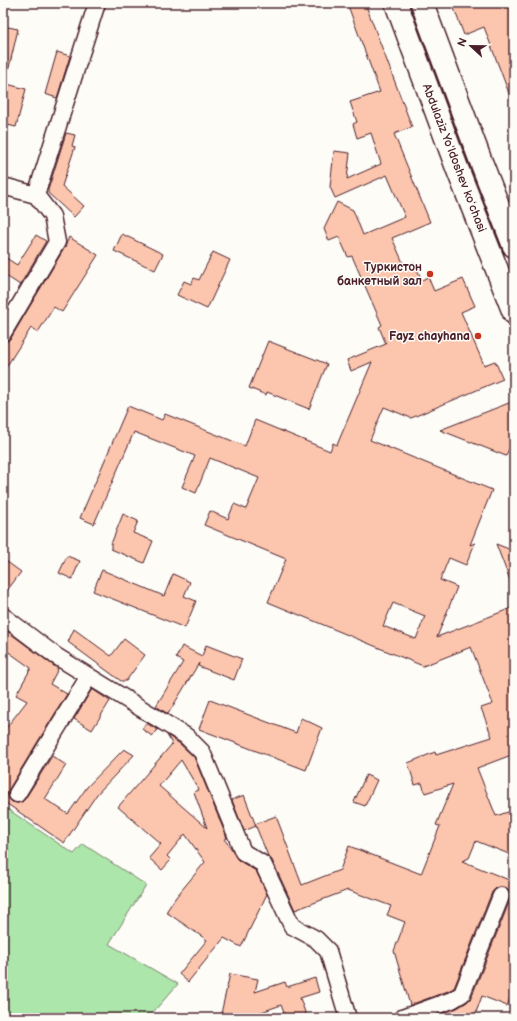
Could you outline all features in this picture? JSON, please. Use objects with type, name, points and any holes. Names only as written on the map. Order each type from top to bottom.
[{"type":"main road","name":"Abdulaziz Yoʻldoshev koʻchasi","points":[[396,3],[457,168],[514,313]]},
{"type":"main road","name":"Abdulaziz Yoʻldoshev koʻchasi","points":[[422,3],[514,246]]},
{"type":"street","points":[[36,195],[97,3]]},
{"type":"street","points":[[3,186],[36,195],[52,216],[57,242],[3,333]]},
{"type":"street","points":[[3,616],[56,656],[186,736],[202,752],[243,852],[264,864],[292,926],[316,939],[328,951],[348,1018]]},
{"type":"street","points":[[17,794],[89,676]]},
{"type":"street","points":[[402,1018],[452,1000],[462,994],[500,896]]},
{"type":"green space","points":[[3,806],[74,854],[83,844],[146,885],[109,944],[178,984],[148,1018],[3,1018]]},
{"type":"building","points":[[347,3],[365,3],[412,127],[394,134],[430,222],[392,238],[405,267],[414,263],[422,280],[428,277],[434,291],[463,279],[475,306],[461,312],[484,365],[495,361],[503,379],[411,418],[384,407],[370,440],[492,490],[470,545],[475,543],[466,565],[449,558],[440,580],[457,587],[437,637],[514,607],[514,754],[477,768],[496,816],[514,810],[514,856],[476,841],[469,858],[462,861],[514,882],[514,988],[507,1006],[482,996],[474,1018],[430,1018],[457,1008],[471,998],[510,900],[508,890],[504,887],[499,887],[492,892],[454,988],[410,1005],[394,951],[405,922],[387,915],[391,906],[348,890],[295,910],[272,860],[268,856],[255,824],[276,816],[302,885],[340,870],[349,846],[421,874],[440,826],[436,825],[453,784],[425,793],[422,783],[415,785],[408,763],[435,752],[436,755],[492,737],[481,708],[493,704],[471,647],[423,666],[268,602],[286,559],[204,525],[210,511],[228,519],[234,504],[246,509],[259,478],[210,458],[196,493],[182,487],[195,456],[134,432],[94,524],[80,518],[128,406],[162,420],[165,414],[245,446],[255,420],[330,451],[333,443],[337,445],[372,362],[351,371],[347,360],[386,344],[379,327],[382,325],[352,256],[348,257],[339,237],[329,241],[324,229],[337,202],[353,210],[363,235],[405,217],[387,175],[335,198],[330,187],[334,151],[350,153],[347,179],[381,164],[371,133],[357,138],[353,124],[357,122],[350,102],[380,92]],"holes":[[[393,603],[425,616],[416,639],[383,626]]]},
{"type":"building","points":[[452,3],[509,3],[514,16],[514,104],[484,27],[464,35]]},
{"type":"building","points":[[3,26],[18,29],[8,72],[3,72]]},
{"type":"building","points":[[57,52],[70,56],[57,98],[45,94]]},
{"type":"building","points":[[3,83],[26,89],[16,127],[3,124]]},
{"type":"building","points":[[66,133],[75,135],[72,146],[75,147],[62,186],[84,206],[74,217],[48,193]]},
{"type":"building","points":[[122,234],[163,254],[155,270],[114,251]]},
{"type":"building","points":[[36,235],[46,241],[20,285],[3,274],[3,256],[17,265]]},
{"type":"building","points":[[69,237],[98,255],[62,312],[54,307],[38,332],[31,328],[3,372],[3,343],[11,338],[65,247]]},
{"type":"building","points":[[213,252],[230,260],[207,309],[177,295],[184,281],[191,284],[194,278],[199,280]]},
{"type":"building","points":[[268,341],[327,364],[309,409],[267,392],[266,395],[249,388]]},
{"type":"building","points":[[514,401],[514,437],[506,456],[440,430]]},
{"type":"building","points":[[123,514],[138,521],[133,533],[153,541],[144,563],[111,549],[111,544]]},
{"type":"building","points":[[496,544],[514,551],[514,588],[513,588]]},
{"type":"building","points":[[67,556],[80,561],[72,579],[59,573]]},
{"type":"building","points":[[3,559],[21,572],[3,596]]},
{"type":"building","points":[[102,570],[164,596],[173,574],[190,582],[184,596],[196,601],[185,628],[93,591]]},
{"type":"building","points":[[3,628],[58,669],[50,684],[67,694],[9,789],[9,799],[12,802],[22,802],[25,799],[52,756],[66,765],[45,799],[68,814],[87,787],[124,749],[134,755],[97,794],[64,843],[3,801],[3,732],[27,701],[16,695],[31,668],[3,648]]},
{"type":"building","points":[[74,629],[111,656],[124,639],[145,655],[126,681],[121,681],[68,642]]},
{"type":"building","points":[[206,645],[242,659],[234,680],[198,666],[199,663],[168,714],[156,706],[183,662],[176,658],[182,646],[202,656]]},
{"type":"building","points":[[92,689],[110,701],[92,730],[74,719]]},
{"type":"building","points":[[210,700],[296,733],[301,718],[322,728],[306,770],[199,729]]},
{"type":"building","points":[[146,723],[158,730],[152,736],[142,729]]},
{"type":"building","points":[[167,735],[180,744],[194,757],[227,838],[224,839],[238,860],[256,871],[267,894],[241,947],[224,938],[188,982],[179,974],[207,940],[166,912],[176,897],[205,862],[185,834],[167,856],[171,860],[162,870],[149,858],[161,844],[118,807],[172,744]],"holes":[[[181,760],[199,790],[194,792],[207,828],[159,786]]]},
{"type":"building","points":[[366,775],[377,780],[365,806],[354,802]]},
{"type":"building","points":[[244,795],[256,826],[244,831],[232,800]]},
{"type":"building","points":[[230,974],[258,979],[255,992],[285,982],[287,987],[315,978],[319,992],[300,998],[307,1018],[286,1018],[281,1005],[245,1018],[220,1018]]},
{"type":"place","name":"Туркистон банкетный зал","points":[[430,274]]},
{"type":"place","name":"Fayz chayhana","points":[[478,336]]}]
